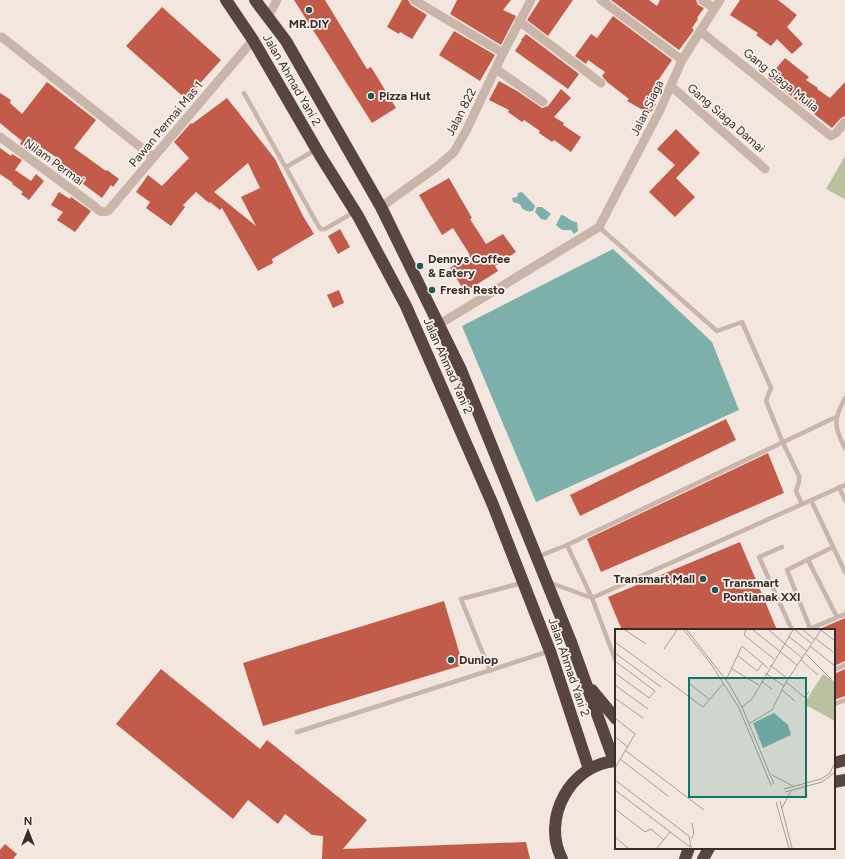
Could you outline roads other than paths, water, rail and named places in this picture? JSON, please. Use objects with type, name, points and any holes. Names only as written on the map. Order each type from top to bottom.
[{"type":"highway","name":"Jalan Ahmad Yani 2","points":[[226,0],[253,40],[316,149],[355,212],[406,306],[493,505],[550,651],[589,769]]},
{"type":"highway","name":"Jalan Ahmad Yani 2","points":[[255,0],[286,41],[381,207],[460,370],[537,557],[615,761],[589,769],[565,792],[558,808],[555,824],[556,841],[562,859]]},
{"type":"highway","points":[[586,682],[615,718]]},
{"type":"highway","points":[[835,763],[845,760]]},
{"type":"highway","points":[[835,782],[845,780]]},
{"type":"highway","points":[[685,859],[689,849]]},
{"type":"highway","points":[[703,859],[708,849]]},
{"type":"street","points":[[268,17],[277,0]]},
{"type":"street","points":[[414,0],[502,53]]},
{"type":"street","name":"Jalan 822","points":[[381,207],[438,166],[454,152],[467,129],[496,69],[502,53],[531,0]]},
{"type":"street","points":[[601,0],[682,60]]},
{"type":"street","points":[[702,0],[714,8]]},
{"type":"street","name":"Jalan Siaga","points":[[598,227],[630,169],[671,86],[682,60],[720,0]]},
{"type":"street","points":[[519,21],[601,83]]},
{"type":"street","name":"Gang Siaga Mulia","points":[[700,31],[831,136],[836,133],[845,122]]},
{"type":"street","points":[[2,37],[153,157]]},
{"type":"street","name":"Pawan Permai Mas 1","points":[[94,206],[99,211],[108,211],[253,40]]},
{"type":"street","points":[[496,69],[543,102]]},
{"type":"street","name":"Gang Siaga Damai","points":[[671,86],[765,169]]},
{"type":"street","name":"Nilam Permai","points":[[0,136],[94,206]]},
{"type":"street","points":[[438,325],[598,227]]},
{"type":"lane","points":[[244,93],[322,229],[325,229],[355,212]]},
{"type":"lane","points":[[286,167],[316,149]]},
{"type":"lane","points":[[598,227],[717,331],[742,322],[771,388],[766,401],[783,443],[799,476],[796,491],[802,504]]},
{"type":"lane","points":[[845,398],[836,417],[837,431],[845,448]]},
{"type":"lane","points":[[537,557],[567,545],[836,417]]},
{"type":"lane","points":[[546,581],[592,598],[845,484]]},
{"type":"lane","points":[[839,487],[845,500]]},
{"type":"lane","points":[[811,500],[845,572]]},
{"type":"lane","points":[[567,545],[592,598],[615,659]]},
{"type":"lane","points":[[782,547],[759,557],[792,629]]},
{"type":"lane","points":[[833,548],[787,570],[809,629],[845,614]]},
{"type":"lane","points":[[808,560],[837,617]]},
{"type":"lane","points":[[490,671],[461,599],[523,582]]},
{"type":"lane","points":[[297,732],[550,651]]},
{"type":"lane","points":[[835,670],[845,665]]},
{"type":"lane","points":[[835,704],[845,700]]},
{"type":"water","points":[[522,192],[535,206],[533,211],[525,210],[520,204],[513,202],[512,198],[517,197],[518,193]]},
{"type":"water","points":[[537,207],[542,207],[551,214],[546,220],[541,219],[535,212]]},
{"type":"water","points":[[561,215],[577,222],[578,231],[574,234],[571,230],[562,230],[556,225]]},
{"type":"water","points":[[613,249],[712,342],[739,410],[536,502],[462,326]]},
{"type":"place","name":"MR.DIY","points":[[309,10]]},
{"type":"place","name":"Pizza Hut","points":[[371,96]]},
{"type":"place","name":"Dennys Coffee & Eatery","points":[[420,266]]},
{"type":"place","name":"Fresh Resto","points":[[432,290]]},
{"type":"place","name":"Transmart Mall","points":[[703,579]]},
{"type":"place","name":"Transmart Pontianak XXI","points":[[715,590]]},
{"type":"place","name":"Dunlop","points":[[451,660]]}]
